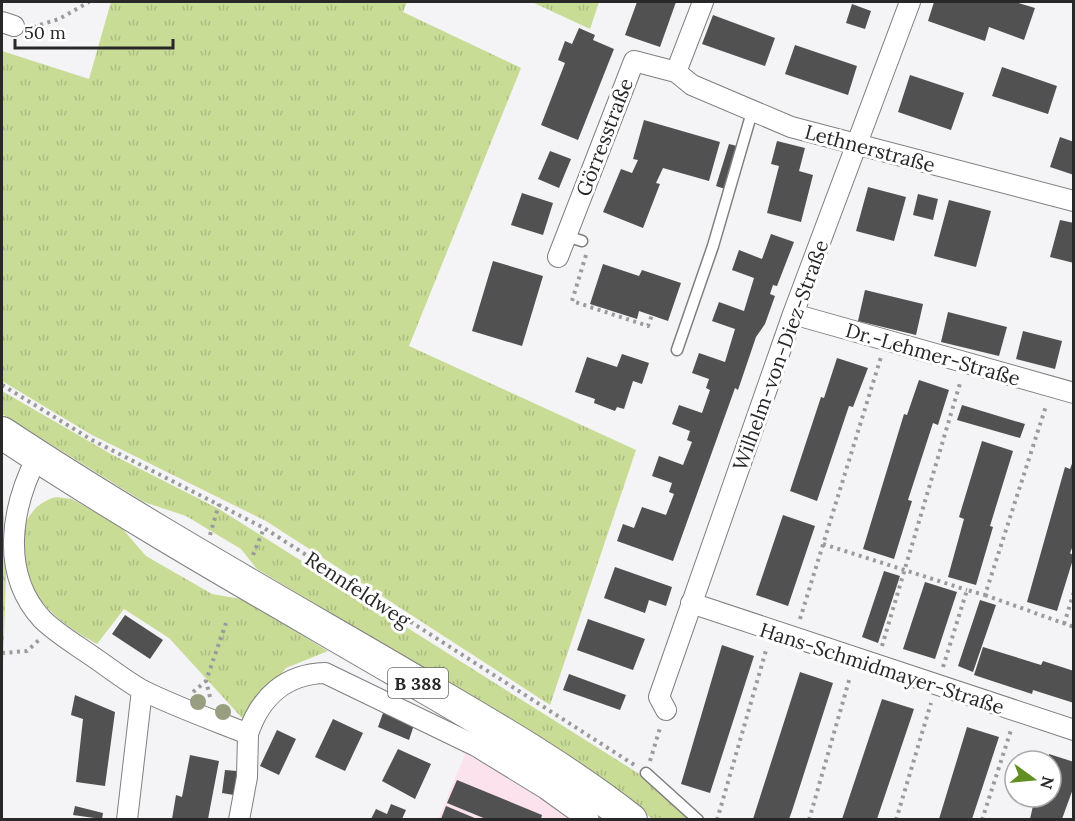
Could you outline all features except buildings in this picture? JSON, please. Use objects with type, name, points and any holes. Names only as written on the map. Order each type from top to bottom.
[{"type":"main road","name":"B 388","points":[[2,434],[37,457],[517,741],[631,819]]},
{"type":"street","points":[[676,72],[703,2]]},
{"type":"street","name":"Wilhelm-von-Diez-Straße","points":[[666,710],[659,697],[691,603],[794,314],[910,2]]},
{"type":"street","name":"Görresstraße","points":[[558,257],[574,238],[634,61],[676,72]]},
{"type":"street","name":"Lethnerstraße","points":[[676,72],[692,85],[791,128],[1074,201]]},
{"type":"street","name":"Dr.-Lehmer-Straße","points":[[794,314],[886,342],[1074,393]]},
{"type":"street","points":[[37,457],[21,493],[13,522],[11,548],[15,572],[24,596],[41,618],[52,627],[141,690],[248,734]]},
{"type":"street","name":"Hans-Schmidmayer-Straße","points":[[691,603],[771,632],[1074,730]]},
{"type":"street","points":[[239,819],[247,777],[248,734],[253,718],[269,697],[287,681],[306,674],[325,674],[476,747],[578,816]]},
{"type":"street","points":[[127,819],[141,690]]},
{"type":"lane","points":[[677,350],[713,246],[752,112]]},
{"type":"lane","points":[[646,773],[698,819]]},
{"type":"path","points":[[8,24],[29,28],[59,19],[89,2]]},
{"type":"path","points":[[588,256],[572,301],[648,326],[652,315]]},
{"type":"path","points":[[794,639],[886,342]]},
{"type":"path","points":[[876,666],[966,362]]},
{"type":"path","name":"Rennfeldweg","points":[[2,385],[92,440],[264,528],[646,773]]},
{"type":"path","points":[[985,595],[1052,388]]},
{"type":"path","points":[[211,533],[219,504]]},
{"type":"path","points":[[253,555],[264,528]]},
{"type":"path","points":[[823,543],[985,595],[1074,627]]},
{"type":"path","points":[[896,819],[968,590]]},
{"type":"path","points":[[1064,624],[1074,592]]},
{"type":"path","points":[[216,722],[206,681],[226,623]]},
{"type":"path","points":[[2,653],[27,651],[52,627]]},
{"type":"path","points":[[717,819],[771,632]]},
{"type":"path","points":[[809,819],[855,659]]},
{"type":"path","points":[[646,773],[666,710]]},
{"type":"path","points":[[982,819],[1016,712]]},
{"type":"shaded area","points":[[475,730],[610,820],[438,820]]},
{"type":"green space","points":[[111,2],[407,2],[403,12],[521,68],[409,346],[636,450],[550,705],[266,521],[92,435],[2,381],[2,51],[89,79]]},
{"type":"green space","points":[[532,2],[599,2],[590,29]]},
{"type":"green space","points":[[2,391],[111,454],[219,509],[641,775],[688,819],[653,819],[530,734],[257,569],[241,549],[186,516],[144,502],[2,414]]},
{"type":"green space","points":[[2,474],[6,575],[3,667],[2,665]]},
{"type":"green space","points":[[56,497],[72,499],[121,527],[146,556],[212,594],[241,599],[328,651],[286,668],[243,719],[169,638],[124,609],[97,644],[54,614],[33,589],[27,575],[23,559],[24,528],[30,515],[41,504]]}]
